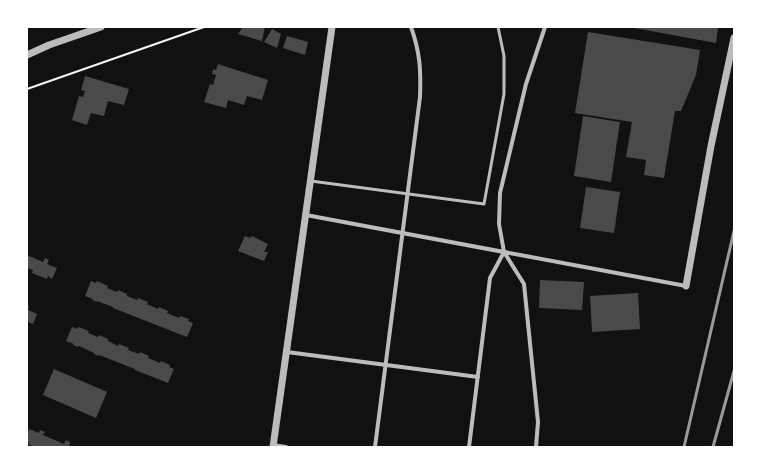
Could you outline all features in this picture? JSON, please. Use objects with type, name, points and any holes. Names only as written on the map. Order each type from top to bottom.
[{"type":"street","points":[[27,55],[49,45],[101,27]]},
{"type":"street","points":[[286,447],[273,446],[332,27]]},
{"type":"street","points":[[375,447],[420,96],[421,74],[419,49],[411,27]]},
{"type":"street","points":[[536,447],[538,422],[524,284],[504,252],[499,224],[500,193],[526,84],[545,27]]},
{"type":"street","points":[[306,215],[686,286],[711,146],[734,38]]},
{"type":"street","points":[[469,447],[490,278],[504,252]]},
{"type":"street","points":[[287,352],[478,377]]},
{"type":"lane","points":[[311,181],[484,204],[504,94],[504,56],[498,27]]},
{"type":"path","points":[[27,89],[204,27]]},
{"type":"building","points":[[243,27],[265,27],[262,41],[238,34]]},
{"type":"building","points":[[629,27],[718,27],[716,43]]},
{"type":"building","points":[[272,29],[281,34],[277,48],[264,42]]},
{"type":"building","points":[[588,32],[700,50],[696,75],[681,111],[675,111],[664,178],[644,175],[646,160],[626,157],[632,122],[575,113]]},
{"type":"building","points":[[287,36],[308,42],[305,55],[283,48]]},
{"type":"building","points":[[218,64],[268,80],[262,100],[247,96],[244,105],[228,100],[226,108],[204,102],[210,84],[213,85],[216,75],[212,74],[213,69],[216,70]]},
{"type":"building","points":[[85,76],[129,89],[124,105],[108,101],[104,116],[91,113],[87,125],[72,120],[79,96],[83,97],[85,91],[81,90]]},
{"type":"building","points":[[583,116],[620,122],[611,182],[574,176]]},
{"type":"building","points":[[586,187],[620,192],[614,233],[580,228]]},
{"type":"building","points":[[245,236],[250,238],[252,236],[268,244],[264,252],[268,252],[264,261],[238,251]]},
{"type":"building","points":[[27,255],[43,262],[45,258],[49,260],[47,264],[57,268],[52,279],[48,276],[47,279],[32,273],[33,270],[27,268]]},
{"type":"building","points":[[540,280],[584,282],[582,310],[539,308]]},
{"type":"building","points":[[91,281],[96,283],[97,281],[108,286],[107,288],[117,292],[118,290],[137,300],[138,298],[148,302],[147,304],[158,309],[159,307],[168,311],[167,313],[179,318],[180,316],[189,319],[188,321],[193,323],[187,337],[85,296]]},
{"type":"building","points":[[638,293],[640,329],[592,332],[590,296]]},
{"type":"building","points":[[27,305],[29,306],[28,310],[37,314],[33,324],[28,322],[27,325]]},
{"type":"building","points":[[72,327],[77,329],[78,327],[89,331],[88,333],[98,337],[99,335],[118,346],[119,344],[129,348],[128,350],[139,354],[140,352],[149,356],[148,358],[170,365],[169,367],[174,369],[168,383],[99,355],[98,356],[66,341]]},
{"type":"building","points":[[54,369],[107,392],[96,418],[43,395]]},
{"type":"building","points":[[29,429],[39,433],[40,430],[45,432],[43,435],[64,444],[66,440],[70,442],[69,446],[71,447],[34,447],[28,444],[29,442],[27,441]]},
{"type":"railway","points":[[684,447],[734,231]]},
{"type":"railway","points":[[713,447],[734,371]]}]
